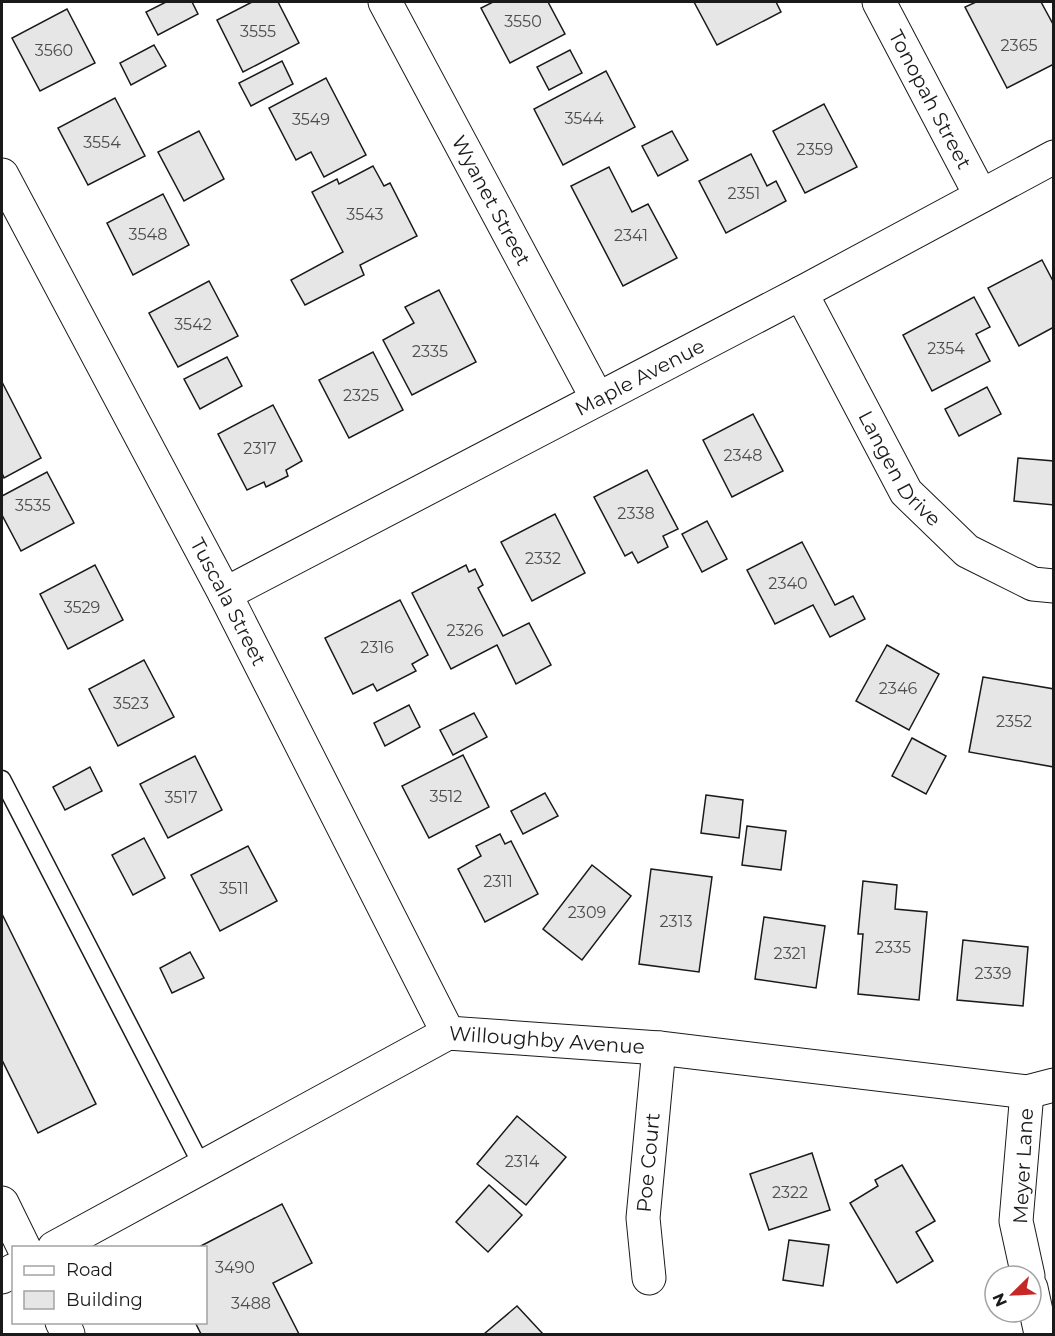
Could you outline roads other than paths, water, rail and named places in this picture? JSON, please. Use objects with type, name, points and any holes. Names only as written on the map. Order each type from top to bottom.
[{"type":"street","name":"Wyanet Street","points":[[385,2],[597,398]]},
{"type":"street","name":"Tonopah Street","points":[[879,2],[981,196]]},
{"type":"street","name":"Maple Avenue","points":[[225,594],[801,293],[1053,157]]},
{"type":"street","name":"Tuscala Street","points":[[2,175],[225,594],[448,1033]]},
{"type":"street","name":"Langen Drive","points":[[801,293],[906,492],[967,551],[1033,584],[1053,586]]},
{"type":"street","name":"Willoughby Avenue","points":[[58,1246],[448,1033],[659,1048],[1040,1088]]},
{"type":"street","name":"Poe Court","points":[[649,1278],[643,1218],[659,1048]]},
{"type":"street","name":"Meyer Lane","points":[[1025,1264],[1016,1221],[1040,1088]]},
{"type":"street","points":[[2,1203],[23,1246]]},
{"type":"lane","points":[[2,779],[202,1166]]}]
